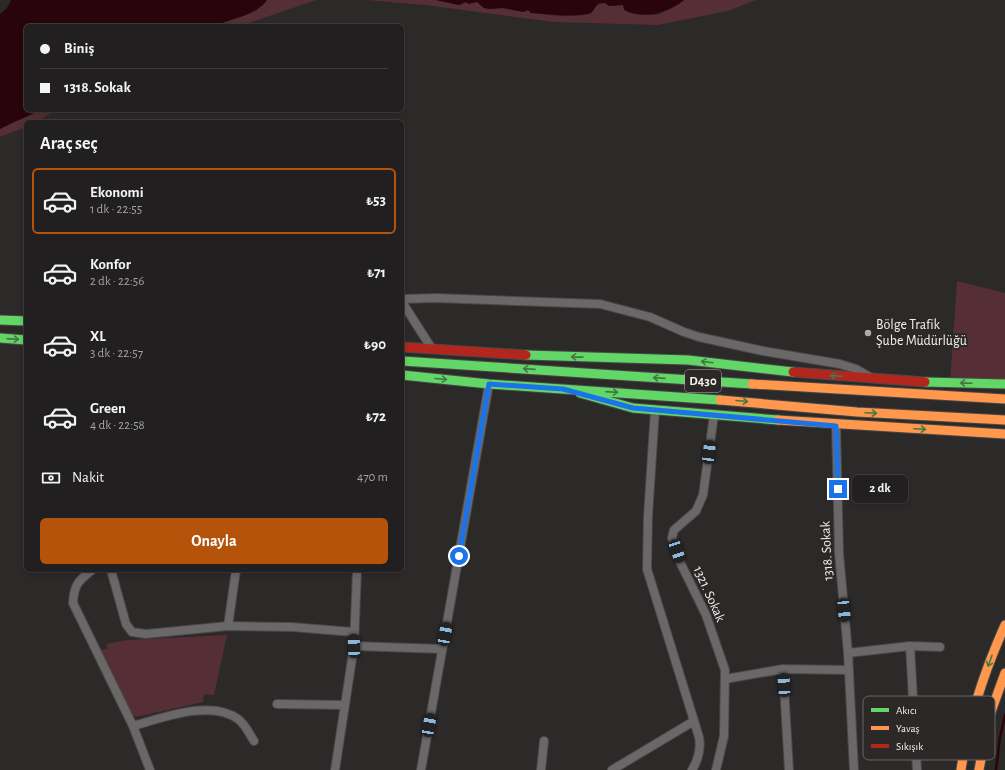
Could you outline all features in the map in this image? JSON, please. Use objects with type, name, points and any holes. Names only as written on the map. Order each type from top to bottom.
[{"type":"main road","points":[[0,320],[24,322]]},
{"type":"main road","points":[[0,338],[24,340]]},
{"type":"main road","points":[[404,347],[558,357],[688,360],[791,372],[873,379],[1005,384]]},
{"type":"main road","name":"D430","points":[[404,360],[897,394],[1005,399]]},
{"type":"main road","name":"D430","points":[[404,375],[489,384],[670,395],[857,412],[1005,420]]},
{"type":"main road","points":[[563,389],[633,408],[836,426],[1005,434]]},
{"type":"main road","points":[[978,696],[995,647],[1005,625]]},
{"type":"main road","points":[[995,700],[1005,672]]},
{"type":"main road","points":[[961,770],[963,760]]},
{"type":"main road","points":[[979,770],[980,760]]},
{"type":"street","points":[[404,299],[436,298],[600,304],[650,317],[699,337],[763,351],[840,364],[856,369],[873,379]]},
{"type":"street","points":[[404,305],[432,349]]},
{"type":"street","points":[[421,770],[489,384]]},
{"type":"street","points":[[655,410],[648,516],[647,569],[700,744],[692,770]]},
{"type":"street","name":"1321. Sokak","points":[[714,415],[703,495],[696,511],[674,530],[672,538],[681,564],[706,615],[725,670],[724,736],[716,770]]},
{"type":"street","name":"1318. Sokak","points":[[836,426],[839,553],[848,653],[854,770]]},
{"type":"street","points":[[89,572],[79,580],[74,591],[73,603],[133,726],[150,770]]},
{"type":"street","points":[[112,572],[126,624],[132,632],[146,634],[228,626],[292,627],[353,632]]},
{"type":"street","points":[[228,626],[236,572]]},
{"type":"street","points":[[335,770],[354,646],[353,632],[357,572]]},
{"type":"street","points":[[354,646],[442,650]]},
{"type":"street","points":[[910,646],[913,696]]},
{"type":"street","points":[[848,653],[910,646],[940,647]]},
{"type":"street","points":[[725,679],[783,669],[849,670]]},
{"type":"street","points":[[783,669],[789,770]]},
{"type":"street","points":[[277,704],[345,705]]},
{"type":"street","points":[[133,726],[194,710],[216,711],[237,718],[246,728],[254,741]]},
{"type":"street","points":[[612,770],[694,721]]},
{"type":"street","points":[[541,770],[544,741]]},
{"type":"street","points":[[916,760],[917,770]]},
{"type":"shaded area","points":[[11,0],[267,0],[257,10],[220,24],[24,24],[24,112],[36,112],[0,129],[0,14],[7,8]]},
{"type":"shaded area","points":[[267,0],[316,0],[246,24],[220,24],[257,10]]},
{"type":"shaded area","points":[[367,0],[436,0],[459,5],[466,2],[477,2],[489,9],[503,8],[523,12],[529,10],[541,14],[565,16],[579,15],[605,3],[609,6],[623,5],[631,13],[658,15],[684,0],[756,0],[728,11],[658,25],[554,22],[425,5]]},
{"type":"shaded area","points":[[436,0],[684,0],[678,5],[656,14],[647,15],[631,13],[624,10],[623,5],[609,6],[605,3],[599,3],[591,13],[579,15],[553,15],[531,13],[528,10],[523,12],[503,8],[489,9],[484,8],[477,2],[468,4],[466,2],[459,5]]},
{"type":"shaded area","points":[[36,112],[53,112],[39,120],[24,120],[24,128],[0,137],[0,129]]},
{"type":"shaded area","points":[[957,281],[1005,293],[1005,384],[950,382]]},
{"type":"shaded area","points":[[227,635],[214,695],[204,694],[203,702],[136,717],[130,713],[100,651],[108,648],[106,644],[128,640]]},
{"type":"waterway","points":[[996,770],[1000,737],[1005,715]]},
{"type":"traffic: fast","points":[[0,320],[24,321]]},
{"type":"traffic: fast","points":[[0,338],[24,340]]},
{"type":"traffic: fast","points":[[526,355],[688,360],[793,372]]},
{"type":"traffic: fast","points":[[404,361],[752,384]]},
{"type":"traffic: fast","points":[[404,375],[489,384],[720,400]]},
{"type":"traffic: fast","points":[[925,382],[1005,384]]},
{"type":"traffic: fast","points":[[580,393],[633,408],[778,420]]},
{"type":"traffic: slow","points":[[752,384],[1005,399]]},
{"type":"traffic: slow","points":[[720,400],[857,412],[1005,420]]},
{"type":"traffic: slow","points":[[778,420],[1005,434]]},
{"type":"traffic: slow","points":[[978,696],[990,660],[1005,625]]},
{"type":"traffic: slow","points":[[995,701],[1005,673]]},
{"type":"traffic: slow","points":[[961,770],[963,760]]},
{"type":"traffic: slow","points":[[979,770],[981,760]]},
{"type":"traffic: jam","points":[[404,347],[526,355]]},
{"type":"traffic: jam","points":[[793,372],[925,382]]},
{"type":"place","name":"Bölge Trafik Şube Müdürlüğü","points":[[868,333]]},
{"type":"route","points":[[459,556],[489,384],[563,389],[633,408],[836,426],[838,489]]}]
